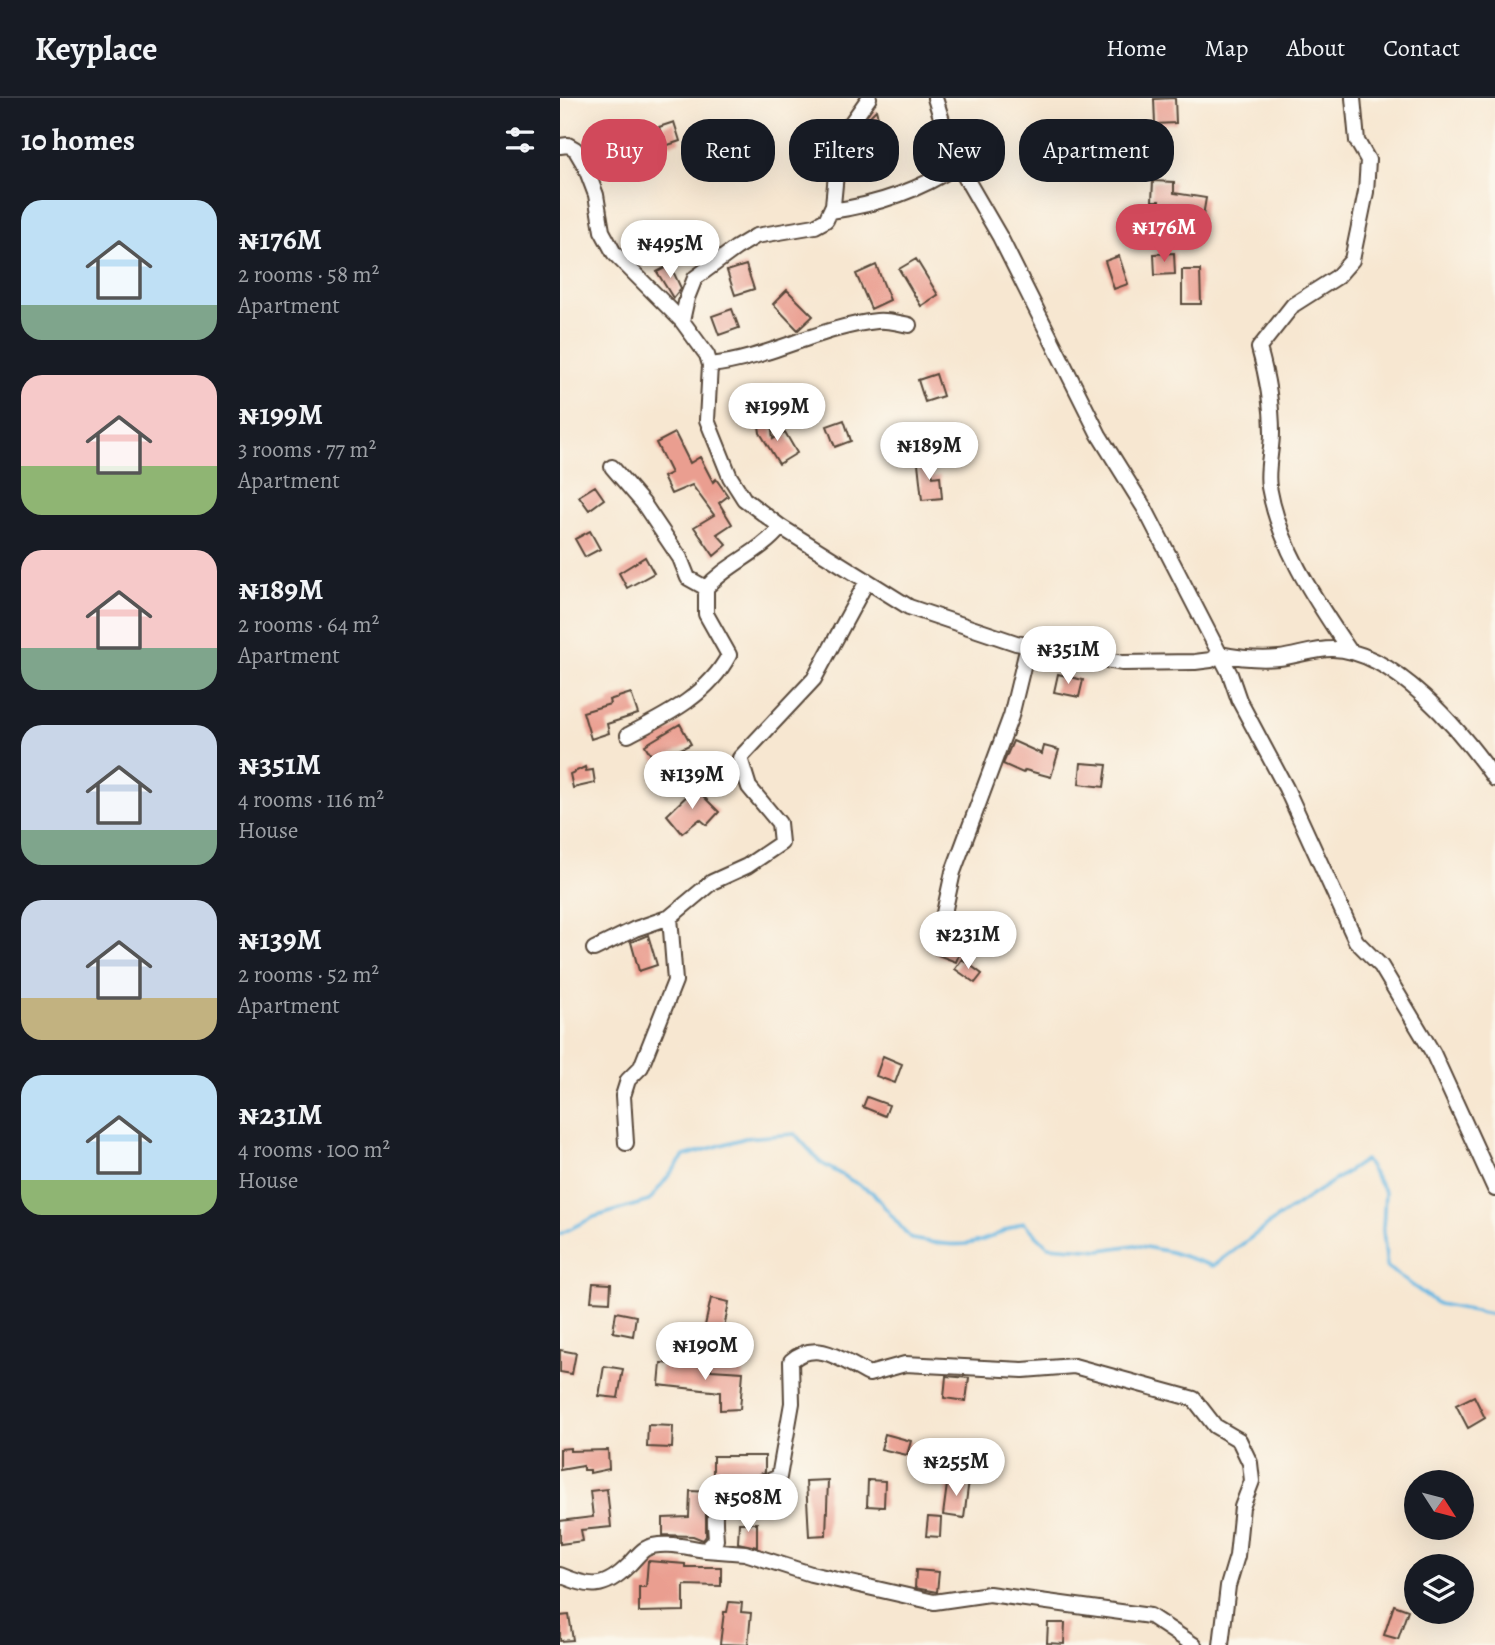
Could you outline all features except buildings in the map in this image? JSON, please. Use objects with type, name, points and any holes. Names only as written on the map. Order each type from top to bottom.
[{"type":"street","points":[[682,320],[695,278],[711,265],[756,236],[815,226],[826,220],[831,211],[847,129],[869,98]]},
{"type":"street","points":[[935,98],[942,119]]},
{"type":"street","points":[[1349,650],[1302,581],[1281,528],[1268,484],[1272,433],[1270,396],[1259,348],[1293,305],[1337,277],[1352,260],[1364,203],[1368,160],[1357,141],[1353,98]]},
{"type":"street","points":[[560,146],[568,145],[581,156],[596,195],[602,231],[614,253],[682,320],[701,343],[710,365],[706,406],[713,440],[744,499],[781,527],[909,607],[1028,646],[1122,663],[1195,662],[1211,660],[1220,654],[1247,659],[1329,649],[1349,650],[1390,670],[1409,686],[1469,743],[1495,779]]},
{"type":"street","points":[[831,211],[867,206],[932,182]]},
{"type":"street","points":[[968,182],[1000,237],[1099,435],[1145,509],[1220,654],[1238,700],[1286,788],[1356,941],[1381,967],[1433,1053],[1495,1189]]},
{"type":"street","points":[[710,365],[737,362],[818,333],[879,320],[909,325]]},
{"type":"street","points":[[612,467],[643,502],[680,558],[688,578],[706,588]]},
{"type":"street","points":[[628,736],[694,698],[722,669],[729,654],[706,614],[706,588],[723,569],[745,560],[770,541],[781,527]]},
{"type":"street","points":[[594,949],[635,929],[670,918],[712,881],[747,866],[781,843],[779,823],[749,787],[740,758],[814,679],[867,581]]},
{"type":"street","points":[[944,913],[953,873],[1012,716],[1028,646]]},
{"type":"street","points":[[626,1143],[623,1096],[628,1080],[641,1067],[675,981],[670,918]]},
{"type":"street","points":[[706,1550],[716,1540],[715,1508],[722,1490],[732,1485],[750,1489],[779,1477],[792,1403],[791,1361],[801,1353],[818,1349],[869,1374],[905,1364],[1023,1370],[1074,1366],[1194,1399],[1215,1426],[1240,1440],[1250,1463],[1252,1481],[1242,1507],[1237,1556],[1227,1586],[1221,1645]]},
{"type":"street","points":[[560,1575],[582,1584],[602,1586],[646,1549],[668,1546],[745,1553],[811,1573],[934,1602],[989,1594],[1150,1616],[1194,1645]]},
{"type":"waterway","points":[[560,1234],[594,1217],[649,1201],[684,1156],[745,1138],[795,1134],[821,1163],[873,1193],[911,1239],[969,1244],[992,1237],[1023,1222],[1048,1246],[1101,1250],[1135,1245],[1171,1252],[1213,1266],[1276,1219],[1365,1160],[1385,1192],[1383,1230],[1387,1267],[1438,1304],[1495,1315]]}]
